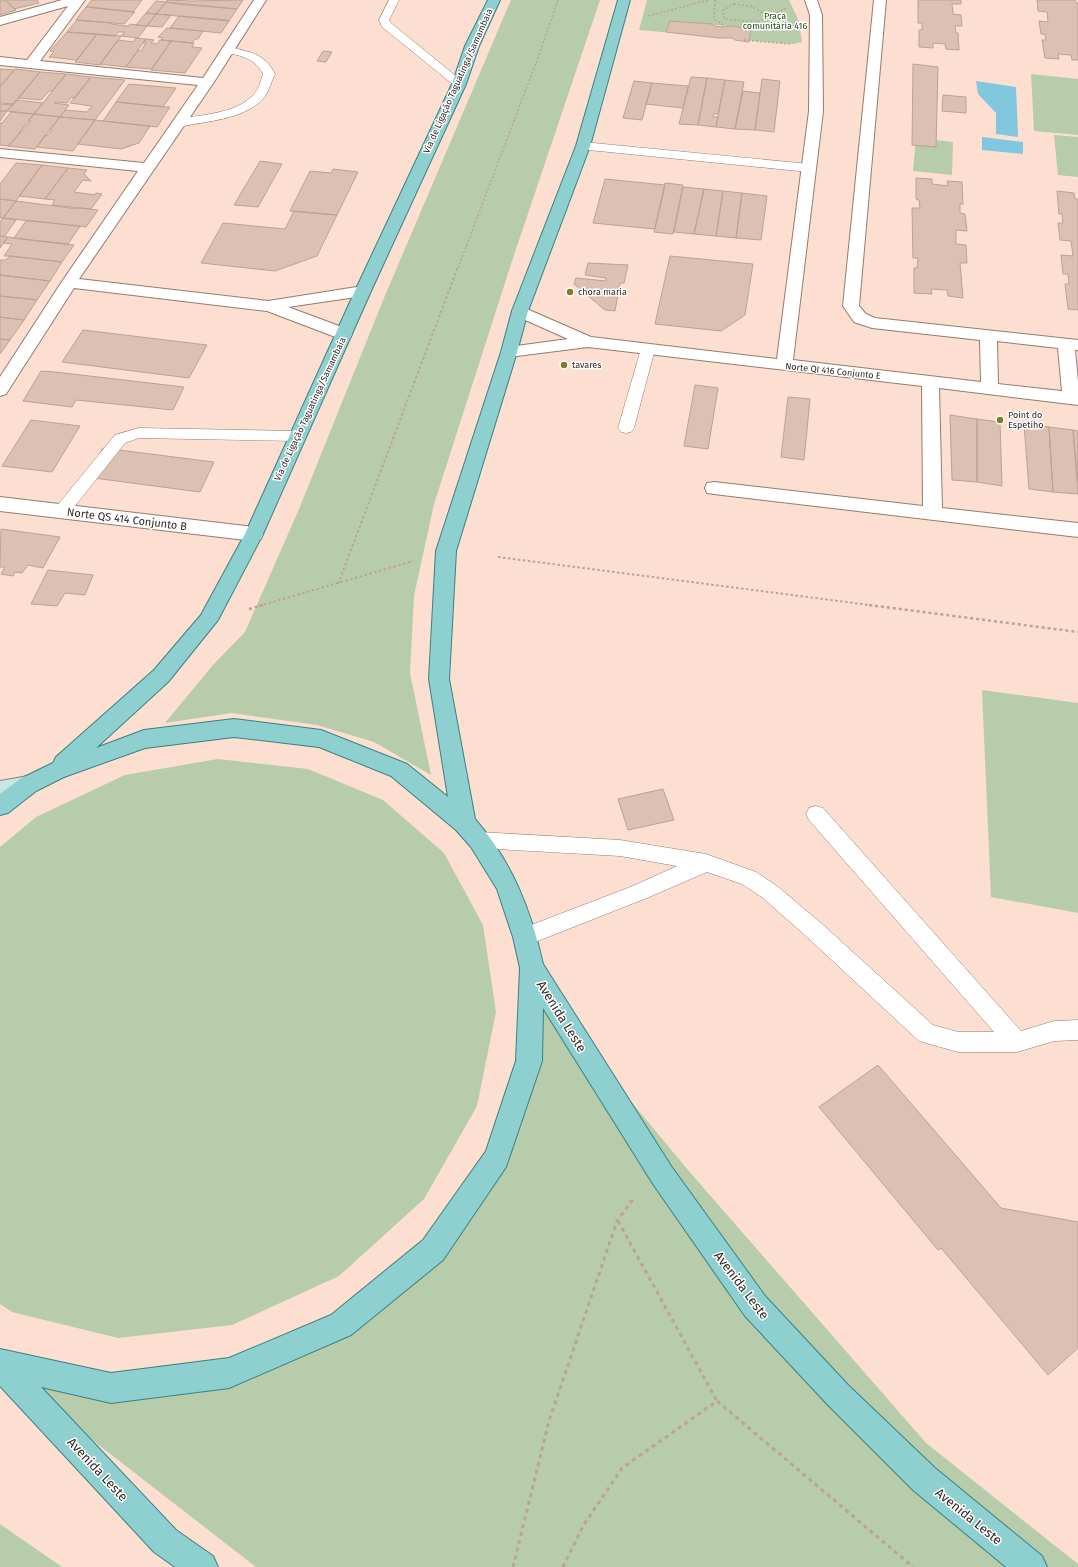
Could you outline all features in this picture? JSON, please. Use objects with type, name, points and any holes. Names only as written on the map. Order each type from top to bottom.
[{"type":"main road","name":"Via de Ligação Taguatinga/Samambaia","points":[[56,771],[161,676],[208,620],[254,534],[363,291],[459,84],[472,46],[494,0]]},
{"type":"main road","points":[[471,831],[439,679],[446,551],[509,352],[520,311],[583,146],[624,0]]},
{"type":"main road","points":[[0,806],[28,785],[56,771],[144,739],[234,728],[321,739],[398,770],[471,831],[507,885],[525,937],[532,968],[529,1061],[497,1158],[433,1250],[341,1325],[229,1373],[111,1388],[0,1364]]},
{"type":"main road","points":[[0,790],[28,785]]},
{"type":"main road","name":"Avenida Leste","points":[[532,968],[662,1175],[755,1306],[838,1395],[924,1479],[1032,1567]]},
{"type":"main road","name":"Avenida Leste","points":[[0,1364],[165,1541],[202,1567]]},
{"type":"street","points":[[0,21],[77,0]]},
{"type":"street","points":[[31,64],[77,0]]},
{"type":"street","points":[[0,390],[69,283],[229,50],[260,0]]},
{"type":"street","points":[[784,366],[816,111],[816,15],[811,0]]},
{"type":"street","points":[[880,0],[852,306],[860,318],[872,323],[1072,345],[1075,399]]},
{"type":"street","points":[[0,61],[207,82]]},
{"type":"street","points":[[0,153],[148,168]]},
{"type":"street","points":[[69,283],[270,306],[344,334]]},
{"type":"street","points":[[270,306],[363,291]]},
{"type":"street","name":"Norte QI 416 Conjunto E","points":[[520,311],[588,342]]},
{"type":"street","points":[[988,335],[990,389]]},
{"type":"street","name":"Norte QI 416 Conjunto E","points":[[509,352],[588,342],[1075,399]]},
{"type":"street","points":[[930,382],[933,514]]},
{"type":"street","points":[[714,488],[1078,530]]},
{"type":"street","name":"Norte QS 414 Conjunto B","points":[[0,504],[254,534]]},
{"type":"lane","points":[[394,0],[384,20],[386,25],[459,84]]},
{"type":"lane","points":[[179,123],[229,112],[244,106],[259,96],[269,74],[265,64],[256,58],[229,50]]},
{"type":"lane","points":[[583,146],[809,168]]},
{"type":"lane","points":[[626,428],[648,349]]},
{"type":"lane","points":[[62,511],[120,439],[129,435],[139,433],[298,436]]},
{"type":"lane","points":[[816,814],[1017,1042]]},
{"type":"lane","points":[[471,831],[620,848],[706,863],[749,878],[770,892],[814,930],[927,1034],[958,1042],[1017,1042],[1054,1031],[1078,1030]]},
{"type":"lane","points":[[525,937],[640,892],[706,863]]},
{"type":"path","points":[[338,584],[558,0]]},
{"type":"path","points":[[644,16],[675,10],[709,0]]},
{"type":"path","points":[[715,0],[714,19],[725,26]]},
{"type":"path","points":[[765,19],[765,14],[760,8],[749,4],[734,4],[723,10],[724,19],[792,26]]},
{"type":"path","points":[[756,22],[765,19],[791,5]]},
{"type":"path","points":[[744,40],[793,44]]},
{"type":"path","points":[[208,620],[338,584],[446,551]]},
{"type":"path","points":[[498,557],[1078,632]]},
{"type":"path","points":[[513,1567],[549,1421],[618,1221],[634,1198]]},
{"type":"path","points":[[618,1221],[717,1401],[913,1567]]},
{"type":"path","points":[[564,1567],[583,1526],[622,1468],[717,1401]]},
{"type":"green space","points":[[511,0],[600,0],[512,261],[434,504],[414,596],[410,673],[431,775],[374,742],[317,725],[231,713],[165,723],[213,665],[245,632],[299,509],[384,298]]},
{"type":"green space","name":"Praça comunitária 416","points":[[647,0],[789,0],[798,19],[802,42],[793,44],[744,40],[747,28],[678,21],[674,33],[639,30]]},
{"type":"green space","points":[[1031,74],[1078,79],[1078,135],[1034,131]]},
{"type":"green space","points":[[1054,135],[1078,137],[1078,177],[1058,175]]},
{"type":"green space","points":[[916,138],[953,142],[952,175],[913,171]]},
{"type":"green space","points":[[982,690],[1078,703],[1078,913],[991,897]]},
{"type":"green space","points":[[218,759],[308,769],[383,800],[444,853],[483,925],[496,1012],[477,1106],[424,1199],[339,1276],[232,1325],[118,1338],[12,1312],[0,1304],[0,847],[36,817],[125,775]]},
{"type":"green space","points":[[534,985],[688,1170],[926,1443],[1078,1564],[1078,1567],[256,1567],[42,1401],[35,1387],[180,1389],[305,1350],[413,1274],[490,1176]]},
{"type":"green space","points":[[0,1524],[62,1567],[0,1567]]},
{"type":"water","points":[[976,81],[1016,87],[1018,137],[996,134],[996,113],[978,94]]},
{"type":"water","points":[[982,137],[1023,142],[1023,154],[982,150]]},
{"type":"building","points":[[0,0],[5,0],[16,10],[0,15]]},
{"type":"building","points":[[5,0],[37,0],[39,3],[14,9]]},
{"type":"building","points":[[92,0],[142,0],[133,12],[86,7]]},
{"type":"building","points":[[167,0],[243,0],[237,9],[166,2]]},
{"type":"building","points":[[918,0],[961,0],[961,4],[952,4],[953,14],[961,15],[962,26],[955,26],[956,33],[958,33],[959,50],[946,49],[945,44],[933,43],[933,48],[919,47],[919,30],[922,30],[922,23],[918,23]]},
{"type":"building","points":[[1037,0],[1075,0],[1076,3],[1078,3],[1078,60],[1072,60],[1071,55],[1058,54],[1059,59],[1045,58],[1042,40],[1046,40],[1045,34],[1041,34],[1039,21],[1048,22],[1047,12],[1038,11]]},
{"type":"building","points":[[156,1],[166,2],[156,14],[146,13]]},
{"type":"building","points":[[166,2],[237,9],[229,21],[156,14]]},
{"type":"building","points":[[86,7],[135,12],[124,24],[76,20]]},
{"type":"building","points":[[146,13],[156,14],[147,26],[136,25]]},
{"type":"building","points":[[156,14],[171,15],[162,27],[147,26]]},
{"type":"building","points":[[179,16],[229,21],[221,33],[170,28]]},
{"type":"building","points":[[77,20],[112,23],[111,24],[126,26],[129,26],[130,24],[147,26],[138,38],[121,36],[125,32],[118,32],[115,36],[67,32]]},
{"type":"building","points":[[670,21],[712,24],[715,26],[724,27],[751,28],[749,42],[735,40],[732,38],[666,32]]},
{"type":"building","points":[[167,28],[203,31],[198,39],[195,39],[192,43],[161,40],[163,38],[158,37]]},
{"type":"building","points":[[67,32],[97,34],[77,60],[49,57],[54,52],[50,51]]},
{"type":"building","points":[[97,34],[121,36],[100,65],[75,62]]},
{"type":"building","points":[[136,38],[146,39],[126,67],[100,64],[118,40],[133,42]]},
{"type":"building","points":[[146,39],[154,40],[151,43],[157,44],[160,40],[171,41],[152,69],[126,67],[138,50],[141,51],[146,43],[143,43]]},
{"type":"building","points":[[171,41],[194,43],[192,47],[202,48],[185,73],[151,70]]},
{"type":"building","points":[[323,51],[332,52],[326,62],[317,61]]},
{"type":"building","points":[[913,64],[938,67],[936,147],[912,145]]},
{"type":"building","points":[[0,69],[14,70],[0,87]]},
{"type":"building","points":[[15,69],[40,72],[14,104],[0,103],[0,87]]},
{"type":"building","points":[[40,72],[66,74],[52,91],[49,91],[41,100],[18,98]]},
{"type":"building","points":[[66,74],[91,77],[75,98],[71,97],[67,103],[54,103],[69,105],[60,117],[34,114]]},
{"type":"building","points":[[91,77],[125,80],[95,120],[60,117],[65,110],[87,112],[92,106],[70,103]]},
{"type":"building","points":[[691,77],[707,78],[698,125],[679,124]]},
{"type":"building","points":[[707,78],[725,80],[718,114],[713,114],[713,117],[718,117],[716,127],[698,125]]},
{"type":"building","points":[[762,79],[780,81],[774,132],[755,130]]},
{"type":"building","points":[[725,80],[744,82],[735,129],[716,127]]},
{"type":"building","points":[[634,81],[652,83],[642,120],[623,118]]},
{"type":"building","points":[[652,83],[688,86],[683,108],[646,104]]},
{"type":"building","points":[[129,84],[176,88],[163,107],[116,102]]},
{"type":"building","points":[[743,91],[760,93],[755,130],[735,129]]},
{"type":"building","points":[[943,95],[966,97],[966,113],[942,111]]},
{"type":"building","points":[[16,100],[43,103],[34,114],[7,111]]},
{"type":"building","points":[[116,102],[170,107],[157,127],[103,121]]},
{"type":"building","points":[[0,104],[13,105],[7,111],[0,111]]},
{"type":"building","points":[[0,111],[7,111],[0,121]]},
{"type":"building","points":[[11,112],[34,114],[9,146],[0,145],[0,123],[2,123]]},
{"type":"building","points":[[34,114],[60,117],[35,149],[8,146],[31,121],[28,121]]},
{"type":"building","points":[[60,117],[95,120],[73,151],[37,147],[45,135],[47,136],[52,130],[50,129]]},
{"type":"building","points":[[95,120],[150,126],[139,143],[121,149],[78,144]]},
{"type":"building","points":[[260,161],[282,164],[258,207],[234,205]]},
{"type":"building","points":[[16,163],[42,165],[16,201],[0,199],[0,184]]},
{"type":"building","points":[[42,165],[68,168],[45,199],[19,196]]},
{"type":"building","points":[[68,168],[87,170],[84,174],[91,181],[83,180],[74,192],[95,195],[96,193],[102,194],[91,209],[52,205],[55,200],[45,199]]},
{"type":"building","points":[[333,169],[358,172],[337,215],[290,211],[310,171],[331,173]]},
{"type":"building","points":[[916,178],[932,179],[932,184],[948,186],[947,181],[962,182],[963,204],[960,204],[960,213],[965,214],[967,231],[956,230],[956,244],[966,245],[967,263],[960,263],[963,298],[948,296],[947,290],[931,289],[932,294],[914,293],[914,268],[917,268],[918,258],[913,258],[912,208],[920,208],[919,200],[916,199]]},
{"type":"building","points":[[605,179],[665,185],[655,229],[593,223]]},
{"type":"building","points":[[665,183],[683,185],[673,234],[654,232]]},
{"type":"building","points":[[683,187],[704,189],[694,234],[674,232]]},
{"type":"building","points":[[704,189],[723,191],[716,236],[694,234]]},
{"type":"building","points":[[723,191],[742,193],[736,238],[716,236]]},
{"type":"building","points":[[1057,191],[1074,193],[1075,199],[1078,199],[1078,310],[1068,309],[1065,284],[1069,284],[1068,274],[1063,274],[1061,255],[1073,256],[1071,241],[1060,240],[1058,223],[1063,223],[1062,214],[1059,214]]},
{"type":"building","points":[[742,193],[767,196],[761,240],[736,238]]},
{"type":"building","points":[[0,199],[16,201],[3,218],[0,218]]},
{"type":"building","points":[[16,201],[98,210],[86,227],[3,218]]},
{"type":"building","points":[[294,211],[337,215],[317,256],[275,271],[201,263],[223,223],[285,229]]},
{"type":"building","points":[[3,218],[16,220],[4,237],[0,236],[0,222]]},
{"type":"building","points":[[26,221],[80,226],[68,244],[14,238]]},
{"type":"building","points":[[0,236],[8,237],[0,248]]},
{"type":"building","points":[[8,237],[74,245],[62,262],[4,256],[12,244],[3,243]]},
{"type":"building","points":[[10,256],[62,262],[50,281],[0,275],[0,260],[6,260]]},
{"type":"building","points":[[670,256],[753,264],[745,315],[721,331],[655,324]]},
{"type":"building","points":[[588,263],[628,265],[624,283],[620,283],[615,311],[605,310],[574,284],[576,278],[606,281],[606,278],[585,275]]},
{"type":"building","points":[[0,275],[50,281],[37,300],[0,296]]},
{"type":"building","points":[[0,296],[37,300],[24,320],[0,317]]},
{"type":"building","points":[[0,317],[24,320],[10,340],[0,339]]},
{"type":"building","points":[[83,330],[207,345],[189,378],[62,362]]},
{"type":"building","points":[[0,339],[10,340],[0,354]]},
{"type":"building","points":[[41,371],[184,387],[173,410],[76,400],[72,407],[23,401]]},
{"type":"building","points":[[695,385],[718,388],[708,449],[684,446]]},
{"type":"building","points":[[788,397],[810,399],[804,460],[781,457]]},
{"type":"building","points":[[950,415],[977,419],[977,482],[952,480]]},
{"type":"building","points":[[977,419],[1000,422],[1002,486],[977,482]]},
{"type":"building","points":[[31,420],[80,426],[52,472],[2,466]]},
{"type":"building","points":[[1024,424],[1049,427],[1053,492],[1029,489]]},
{"type":"building","points":[[1049,427],[1073,430],[1078,494],[1053,492]]},
{"type":"building","points":[[1073,430],[1078,431],[1078,483]]},
{"type":"building","points":[[103,448],[214,462],[200,492],[86,477]]},
{"type":"building","points":[[1,529],[60,537],[43,568],[28,565],[22,573],[15,572],[13,576],[1,574],[5,567],[0,567]]},
{"type":"building","points":[[48,570],[93,575],[85,595],[65,593],[57,606],[31,604]]},
{"type":"building","points":[[663,789],[674,820],[628,830],[618,799]]},
{"type":"building","points":[[878,1065],[1001,1208],[1078,1222],[1078,1348],[1048,1375],[941,1248],[938,1250],[819,1107]]},
{"type":"place","name":"chora maria","points":[[570,292]]},
{"type":"place","name":"tavares","points":[[564,365]]},
{"type":"place","name":"Point do Espetiho","points":[[1000,420]]}]
